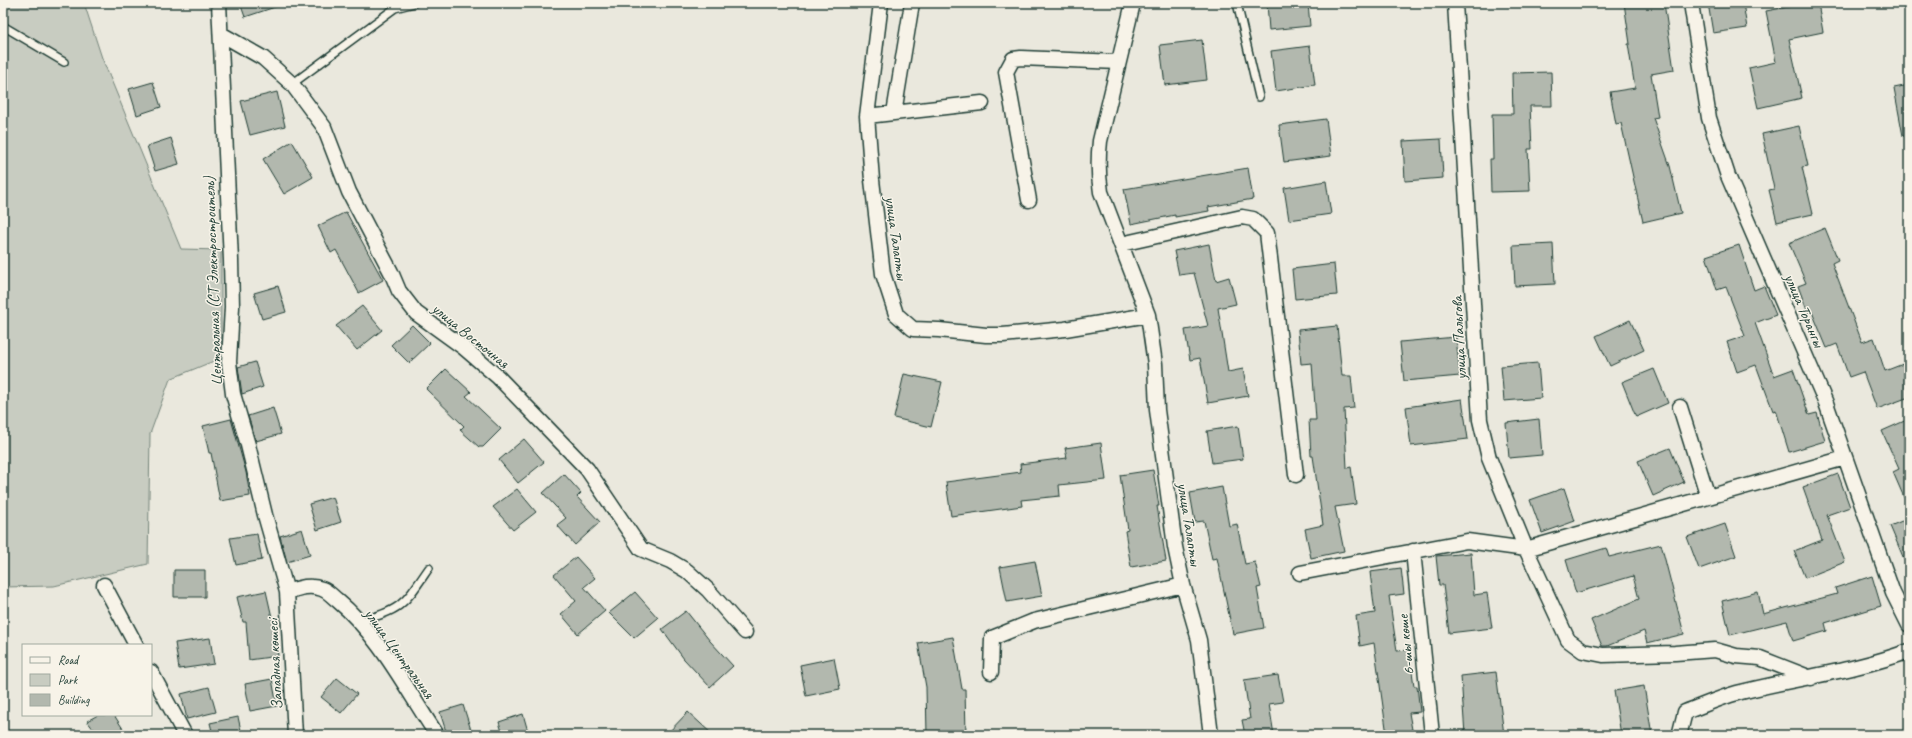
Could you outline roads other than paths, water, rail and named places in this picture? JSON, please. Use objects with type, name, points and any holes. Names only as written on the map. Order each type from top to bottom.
[{"type":"street","name":"Центральная (СТ Электростроитель)","points":[[219,3],[231,260],[232,307],[229,362],[233,394],[248,445],[264,515],[287,592]]},
{"type":"street","name":"улица Талапты","points":[[881,3],[867,116],[872,180],[883,274],[896,314],[914,329],[1003,336],[1065,329],[1148,315]]},
{"type":"street","points":[[894,113],[912,3]]},
{"type":"street","name":"улица Талапты","points":[[1133,3],[1100,141],[1098,159],[1101,192],[1148,315],[1155,364],[1157,410],[1175,547],[1183,585],[1194,620],[1202,656],[1211,735]]},
{"type":"street","name":"улица Пальгова","points":[[1455,3],[1480,420],[1489,458],[1526,549],[1568,640],[1583,651],[1603,654],[1675,653],[1715,650],[1736,656],[1760,658],[1811,678]]},
{"type":"street","name":"улица Торангы","points":[[1691,3],[1709,118],[1728,176],[1826,403],[1893,593],[1909,626]]},
{"type":"street","name":"улица Восточная","points":[[221,34],[263,58],[292,84],[324,127],[349,192],[388,265],[399,291],[416,313],[463,348],[498,377],[587,469],[641,549],[670,561],[687,571],[708,590],[745,632]]},
{"type":"street","points":[[1029,200],[1006,72],[1013,59],[1021,58],[1118,62]]},
{"type":"street","points":[[867,116],[982,103]]},
{"type":"street","points":[[1121,244],[1242,217],[1253,219],[1267,233],[1296,475]]},
{"type":"street","points":[[1680,407],[1708,497]]},
{"type":"street","points":[[1300,573],[1467,541],[1526,549],[1845,458]]},
{"type":"street","name":"6-шы көше","points":[[1413,551],[1432,735]]},
{"type":"street","points":[[104,585],[135,644]]},
{"type":"street","points":[[991,672],[992,638],[1034,621],[1183,585]]},
{"type":"street","name":"улица Центральная","points":[[287,592],[302,586],[315,586],[324,589],[359,621],[398,674],[437,735]]},
{"type":"street","name":"Западная көшесі","points":[[287,592],[295,735]]},
{"type":"street","points":[[1681,735],[1680,732],[1685,712],[1736,693],[1876,663],[1909,651]]},
{"type":"street","points":[[152,674],[185,735]]},
{"type":"lane","points":[[292,84],[395,8],[414,3]]},
{"type":"lane","points":[[1237,3],[1260,97]]},
{"type":"lane","points":[[3,26],[64,62]]},
{"type":"lane","points":[[359,621],[376,617],[399,608],[407,600],[429,568]]}]
